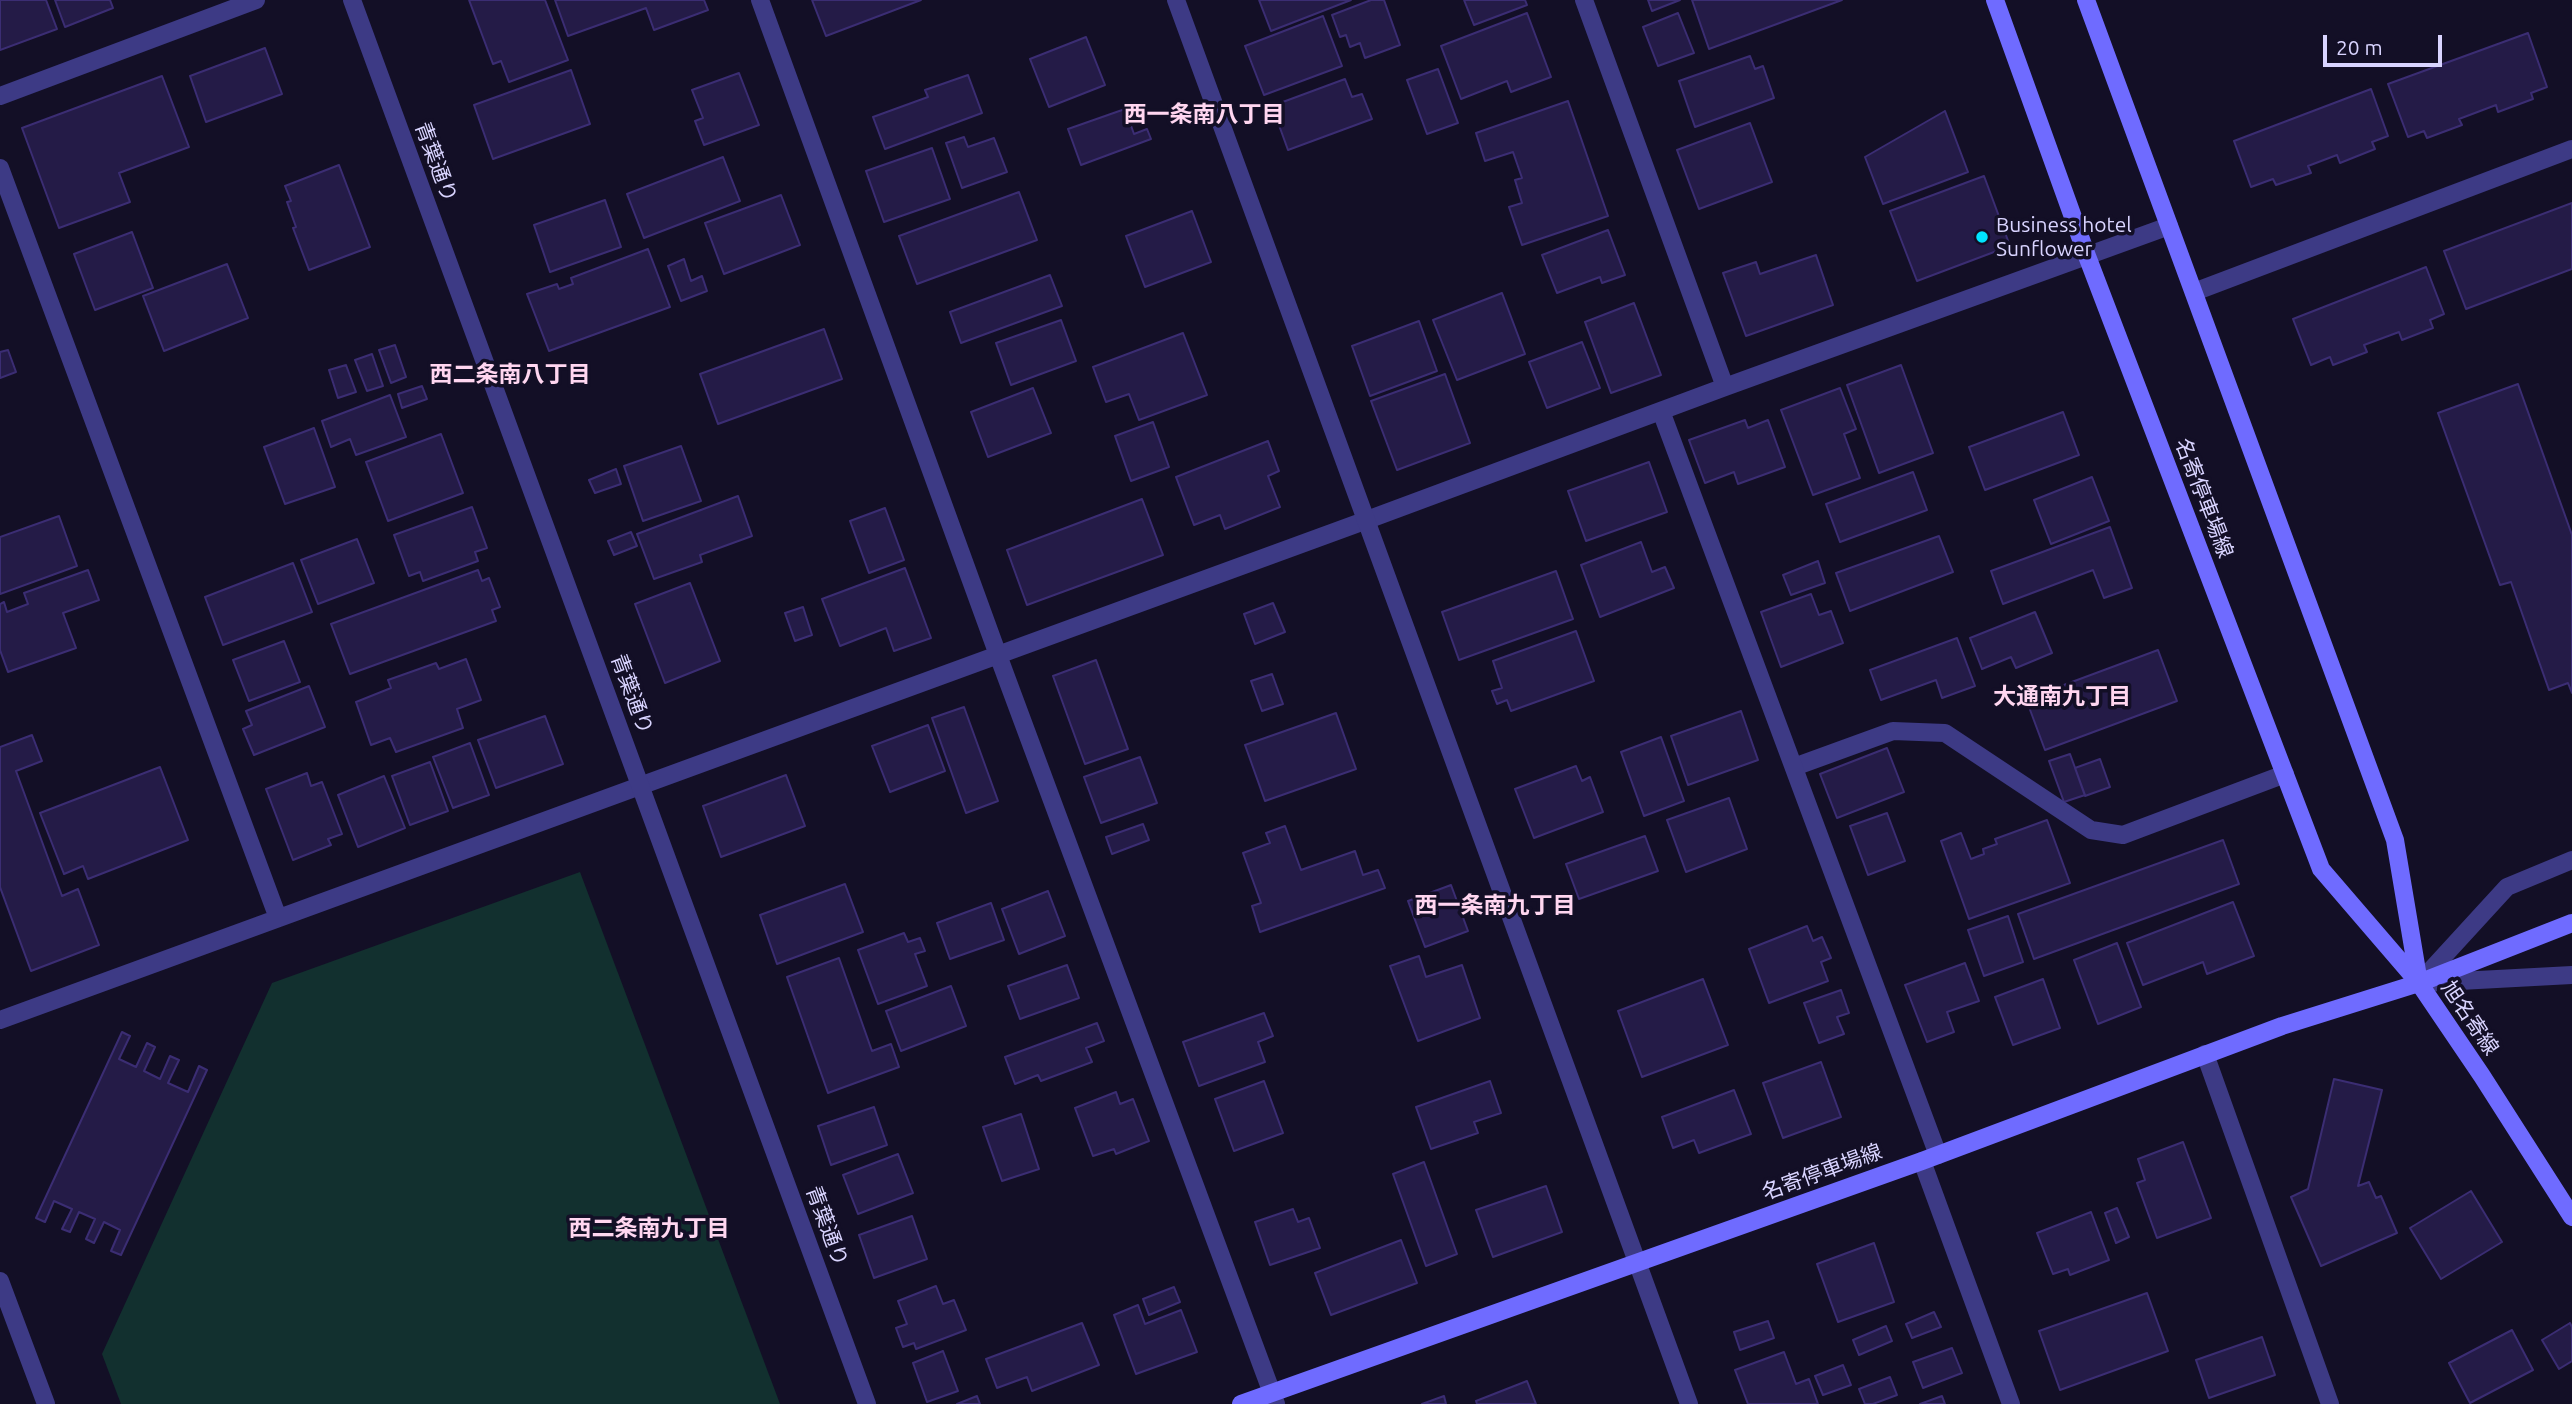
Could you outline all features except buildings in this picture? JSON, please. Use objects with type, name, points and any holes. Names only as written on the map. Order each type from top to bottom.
[{"type":"main road","name":"名寄停車場線","points":[[1241,1404],[1274,1398],[2282,1026],[2419,983],[2321,869],[2087,256],[1995,0]]},
{"type":"main road","points":[[2086,0],[2395,840],[2419,983]]},
{"type":"main road","name":"旭名寄線","points":[[2572,923],[2419,983],[2572,1217]]},
{"type":"street","points":[[0,96],[256,0]]},
{"type":"street","name":"青葉通り","points":[[352,0],[867,1404]]},
{"type":"street","points":[[760,0],[998,655],[1274,1398]]},
{"type":"street","points":[[1175,0],[1689,1404]]},
{"type":"street","points":[[1584,0],[1725,387]]},
{"type":"street","points":[[2194,292],[2572,149]]},
{"type":"street","points":[[0,168],[278,918]]},
{"type":"street","points":[[0,1020],[2169,226]]},
{"type":"street","points":[[1661,411],[1794,767],[1930,1158],[2011,1404]]},
{"type":"street","points":[[1794,767],[1893,731],[1945,733],[2091,830],[2123,835],[2285,774]]},
{"type":"street","points":[[2419,983],[2507,887],[2572,860]]},
{"type":"street","points":[[2419,983],[2572,975]]},
{"type":"street","points":[[2205,1054],[2330,1404]]},
{"type":"street","points":[[0,1281],[46,1404]]},
{"type":"green space","points":[[580,872],[780,1404],[121,1404],[102,1354],[272,983]]},
{"type":"place","name":"Business hotel Sunflower","points":[[1982,237]]},
{"type":"district","name":"西一条南八丁目","points":[[1204,114]]},
{"type":"district","name":"西二条南八丁目","points":[[510,374]]},
{"type":"district","name":"大通南九丁目","points":[[2062,696]]},
{"type":"district","name":"西一条南九丁目","points":[[1495,905]]},
{"type":"district","name":"西二条南九丁目","points":[[649,1228]]}]
